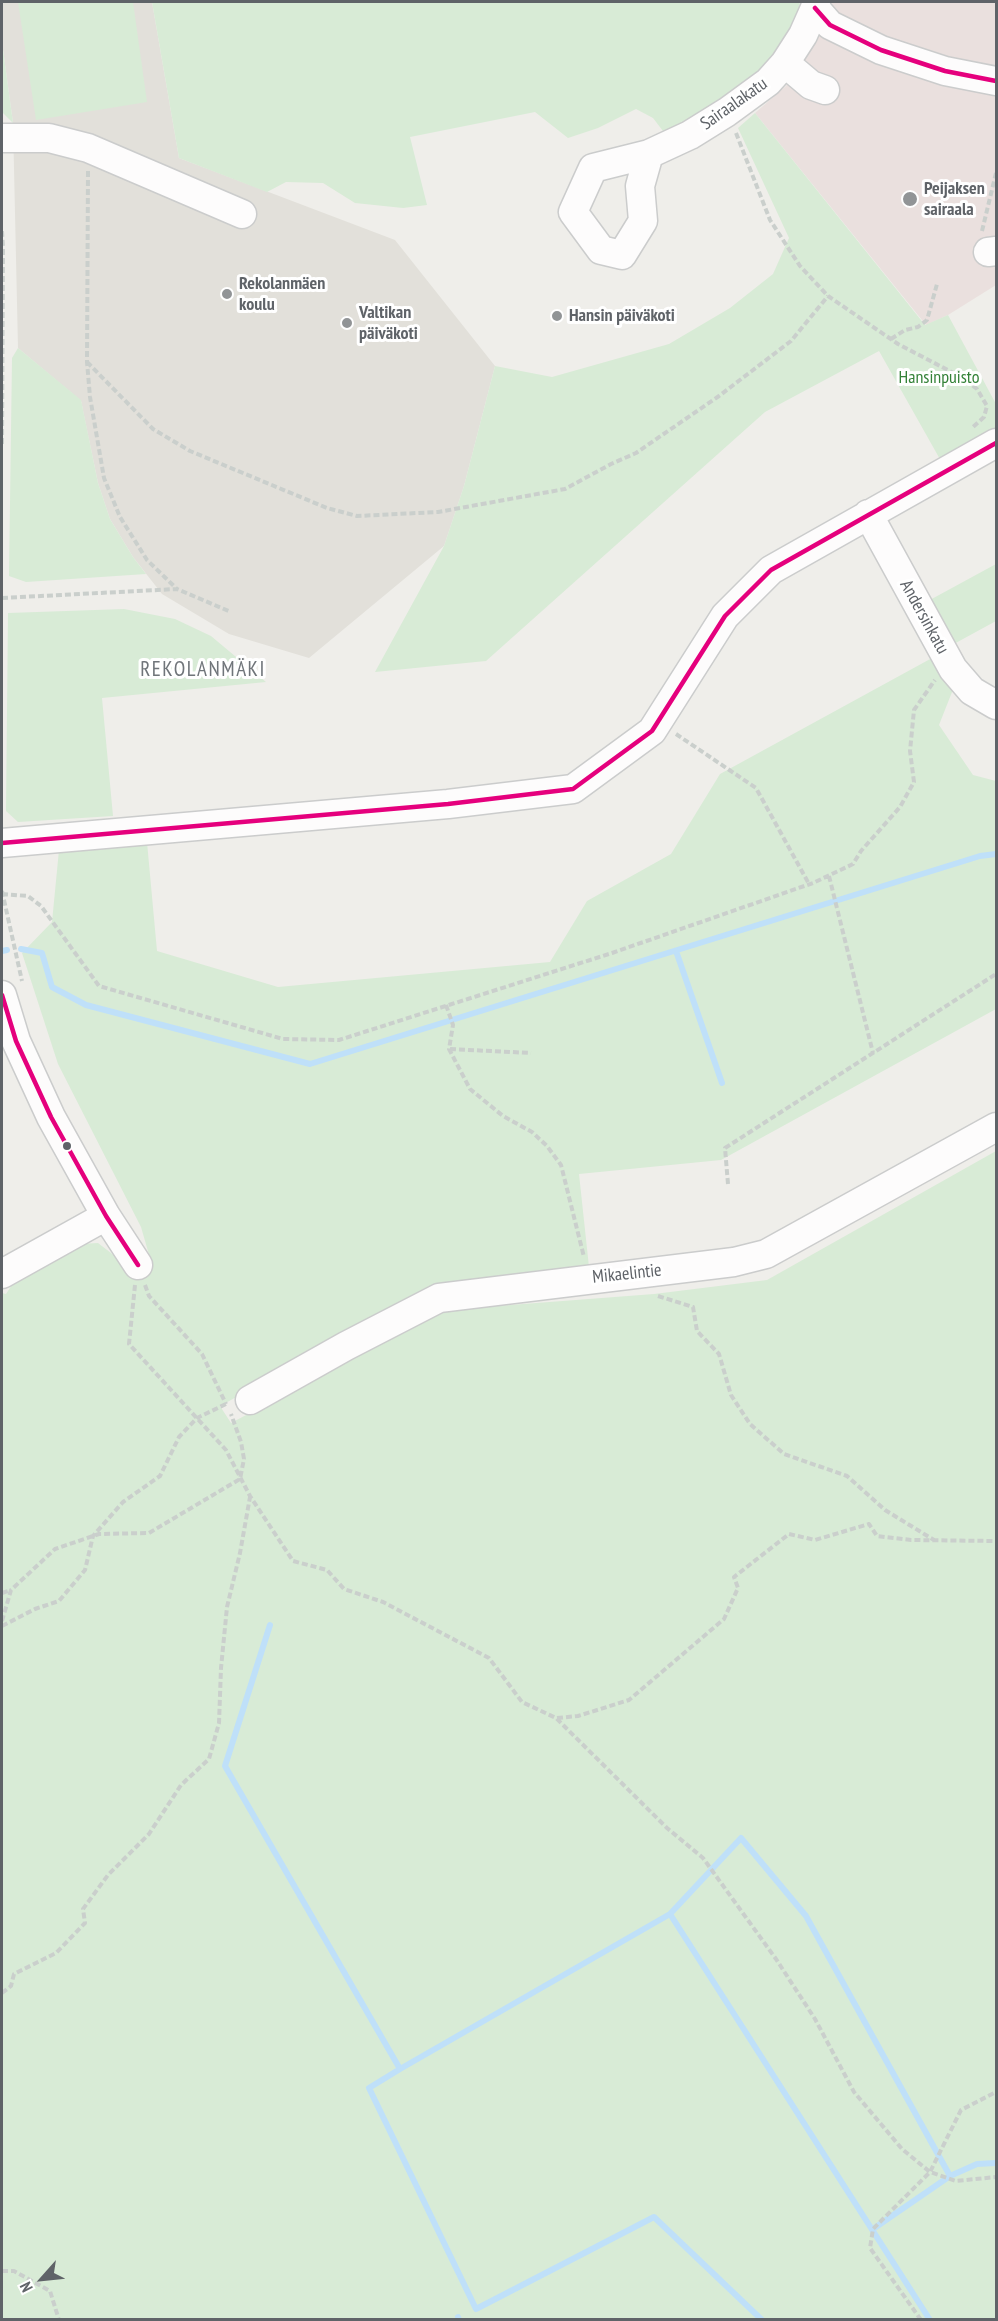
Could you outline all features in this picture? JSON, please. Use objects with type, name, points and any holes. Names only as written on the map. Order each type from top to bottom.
[{"type":"street","name":"Sairaalakatu","points":[[649,154],[690,135],[768,82],[785,63],[803,35],[815,5]]},
{"type":"street","points":[[815,5],[830,25],[881,50],[945,71],[996,81]]},
{"type":"street","points":[[785,63],[811,85],[825,90]]},
{"type":"street","points":[[2,138],[49,138],[88,148],[242,214]]},
{"type":"street","points":[[2,843],[448,804],[573,789],[652,731],[725,616],[771,570],[996,443]]},
{"type":"street","name":"Andersinkatu","points":[[868,514],[953,669],[972,691],[996,705]]},
{"type":"street","points":[[2,995],[16,1041],[51,1117],[106,1216],[138,1264]]},
{"type":"street","name":"Mikaelintie","points":[[238,1402],[439,1298],[734,1262],[766,1254],[996,1127]]},
{"type":"street","points":[[3,1274],[106,1216]]},
{"type":"path","points":[[727,112],[770,220],[800,266],[828,296],[891,339],[963,378],[982,394],[987,406],[986,414],[966,434]]},
{"type":"path","points":[[88,148],[87,362],[90,397],[104,478],[120,517],[147,560],[177,590],[231,612]]},
{"type":"path","points":[[989,245],[996,173]]},
{"type":"path","points":[[2,231],[2,445]]},
{"type":"path","points":[[891,339],[905,330],[918,327],[927,320],[937,284]]},
{"type":"path","points":[[87,362],[153,429],[190,451],[327,508],[357,516],[438,512],[566,489],[636,453],[719,396],[791,340],[828,296]]},
{"type":"path","points":[[2,598],[177,590]]},
{"type":"path","points":[[2,894],[28,896],[41,906],[99,986],[283,1039],[339,1040],[612,953],[809,884],[854,864],[861,851],[900,807],[914,782],[910,751],[914,710],[938,677],[953,669]]},
{"type":"path","points":[[658,722],[756,788],[809,884]]},
{"type":"path","points":[[829,876],[873,1053]]},
{"type":"path","points":[[728,1184],[726,1148],[996,974]]},
{"type":"path","points":[[446,1005],[453,1025],[449,1049],[470,1089],[503,1116],[532,1132],[547,1146],[561,1166],[573,1220],[590,1278]]},
{"type":"path","points":[[449,1049],[531,1053]]},
{"type":"path","points":[[138,1264],[149,1296],[202,1353],[238,1402],[243,1459],[240,1479]]},
{"type":"path","points":[[138,1264],[129,1344],[226,1450],[250,1496],[293,1561],[327,1570],[344,1589],[384,1602],[489,1658],[522,1702],[556,1718],[667,1828],[703,1858],[776,1959],[815,2019],[854,2092],[902,2148],[930,2172],[956,2181],[996,2178]]},
{"type":"path","points":[[654,1294],[693,1307],[697,1331],[719,1354],[731,1395],[758,1432],[784,1454],[847,1476],[885,1509],[935,1540]]},
{"type":"path","points":[[2,1626],[36,1608],[59,1601],[85,1570],[93,1536],[123,1502],[160,1476],[179,1437],[197,1418],[238,1402]]},
{"type":"path","points":[[2,1593],[12,1590],[55,1549],[99,1534],[149,1533],[240,1479]]},
{"type":"path","points":[[2,1993],[11,1986],[15,1974],[56,1953],[85,1923],[83,1909],[108,1875],[149,1833],[182,1785],[209,1759],[219,1723],[227,1607],[240,1554],[250,1496]]},
{"type":"path","points":[[556,1718],[578,1716],[629,1700],[724,1619],[738,1588],[735,1577],[789,1534],[815,1540],[869,1524],[877,1536],[996,1541]]},
{"type":"path","points":[[2,1621],[12,1590]]},
{"type":"path","points":[[921,2319],[870,2248],[873,2229],[930,2172],[961,2110],[996,2092]]},
{"type":"path","points":[[2,2271],[14,2271],[50,2291],[59,2319]]},
{"type":"shaded area","name":"Rekolanmäen koulu","points":[[2,2],[152,2],[179,158],[395,240],[495,366],[464,486],[444,546],[309,658],[229,634],[162,594],[133,557],[110,519],[98,483],[81,401],[18,348],[13,123],[2,42]]},
{"type":"shaded area","name":"Peijaksen sairaala","points":[[830,2],[996,2],[996,285],[948,315],[926,325],[755,113],[786,86],[821,34]]},
{"type":"green space","points":[[18,2],[133,2],[147,102],[36,120]]},
{"type":"green space","points":[[152,2],[800,2],[794,33],[764,73],[666,135],[653,118],[636,109],[598,128],[568,138],[535,112],[410,137],[427,205],[403,208],[355,203],[323,183],[286,182],[267,192],[179,158]]},
{"type":"green space","points":[[2,42],[13,123],[2,112]]},
{"type":"green space","name":"Hansinpuisto","points":[[755,113],[925,325],[948,315],[996,404],[996,433],[941,461],[879,351],[765,412],[486,661],[375,672],[444,546],[464,486],[495,366],[552,377],[669,344],[730,308],[773,274],[789,238],[738,128]]},
{"type":"green space","points":[[18,348],[81,400],[98,483],[110,519],[146,574],[26,582],[9,576],[12,358]]},
{"type":"green space","points":[[996,564],[996,621],[952,645],[928,601]]},
{"type":"green space","points":[[124,609],[175,619],[211,636],[266,682],[102,698],[113,816],[18,822],[6,811],[8,613]]},
{"type":"green space","points":[[932,658],[954,687],[939,725],[973,775],[996,781],[996,1009],[721,1160],[579,1174],[589,1267],[432,1290],[220,1406],[231,1423],[445,1310],[654,1294],[767,1280],[996,1151],[996,2319],[2,2319],[2,1293],[6,1294],[15,1280],[80,1244],[98,1243],[137,1273],[152,1265],[141,1227],[58,1064],[22,953],[52,922],[59,850],[147,842],[157,951],[278,987],[550,962],[587,901],[671,854],[720,774]]},
{"type":"waterway","points":[[21,949],[42,953],[52,987],[86,1005],[310,1064],[980,856],[996,854]]},
{"type":"waterway","points":[[2,951],[7,950]]},
{"type":"waterway","points":[[676,951],[722,1083]]},
{"type":"waterway","points":[[270,1625],[225,1766],[400,2069],[670,1914],[930,2320]]},
{"type":"waterway","points":[[670,1914],[741,1838],[806,1916],[950,2176]]},
{"type":"waterway","points":[[400,2069],[369,2088],[476,2309],[654,2217],[762,2320]]},
{"type":"waterway","points":[[873,2229],[950,2176],[977,2164],[996,2163]]},
{"type":"transit line","points":[[815,8],[830,25],[881,50],[945,71],[996,81]]},
{"type":"transit line","points":[[2,843],[448,804],[573,789],[652,731],[725,616],[771,570],[996,443]]},
{"type":"transit line","points":[[2,995],[16,1041],[51,1117],[106,1216],[138,1265]]},
{"type":"place","name":"Peijaksen sairaala","points":[[910,199]]},
{"type":"place","name":"Rekolanmäen koulu","points":[[227,294]]},
{"type":"place","name":"Hansin päiväkoti","points":[[557,316]]},
{"type":"place","name":"Valtikan päiväkoti","points":[[347,323]]},
{"type":"district","name":"REKOLANMÄKI","points":[[203,670]]}]
